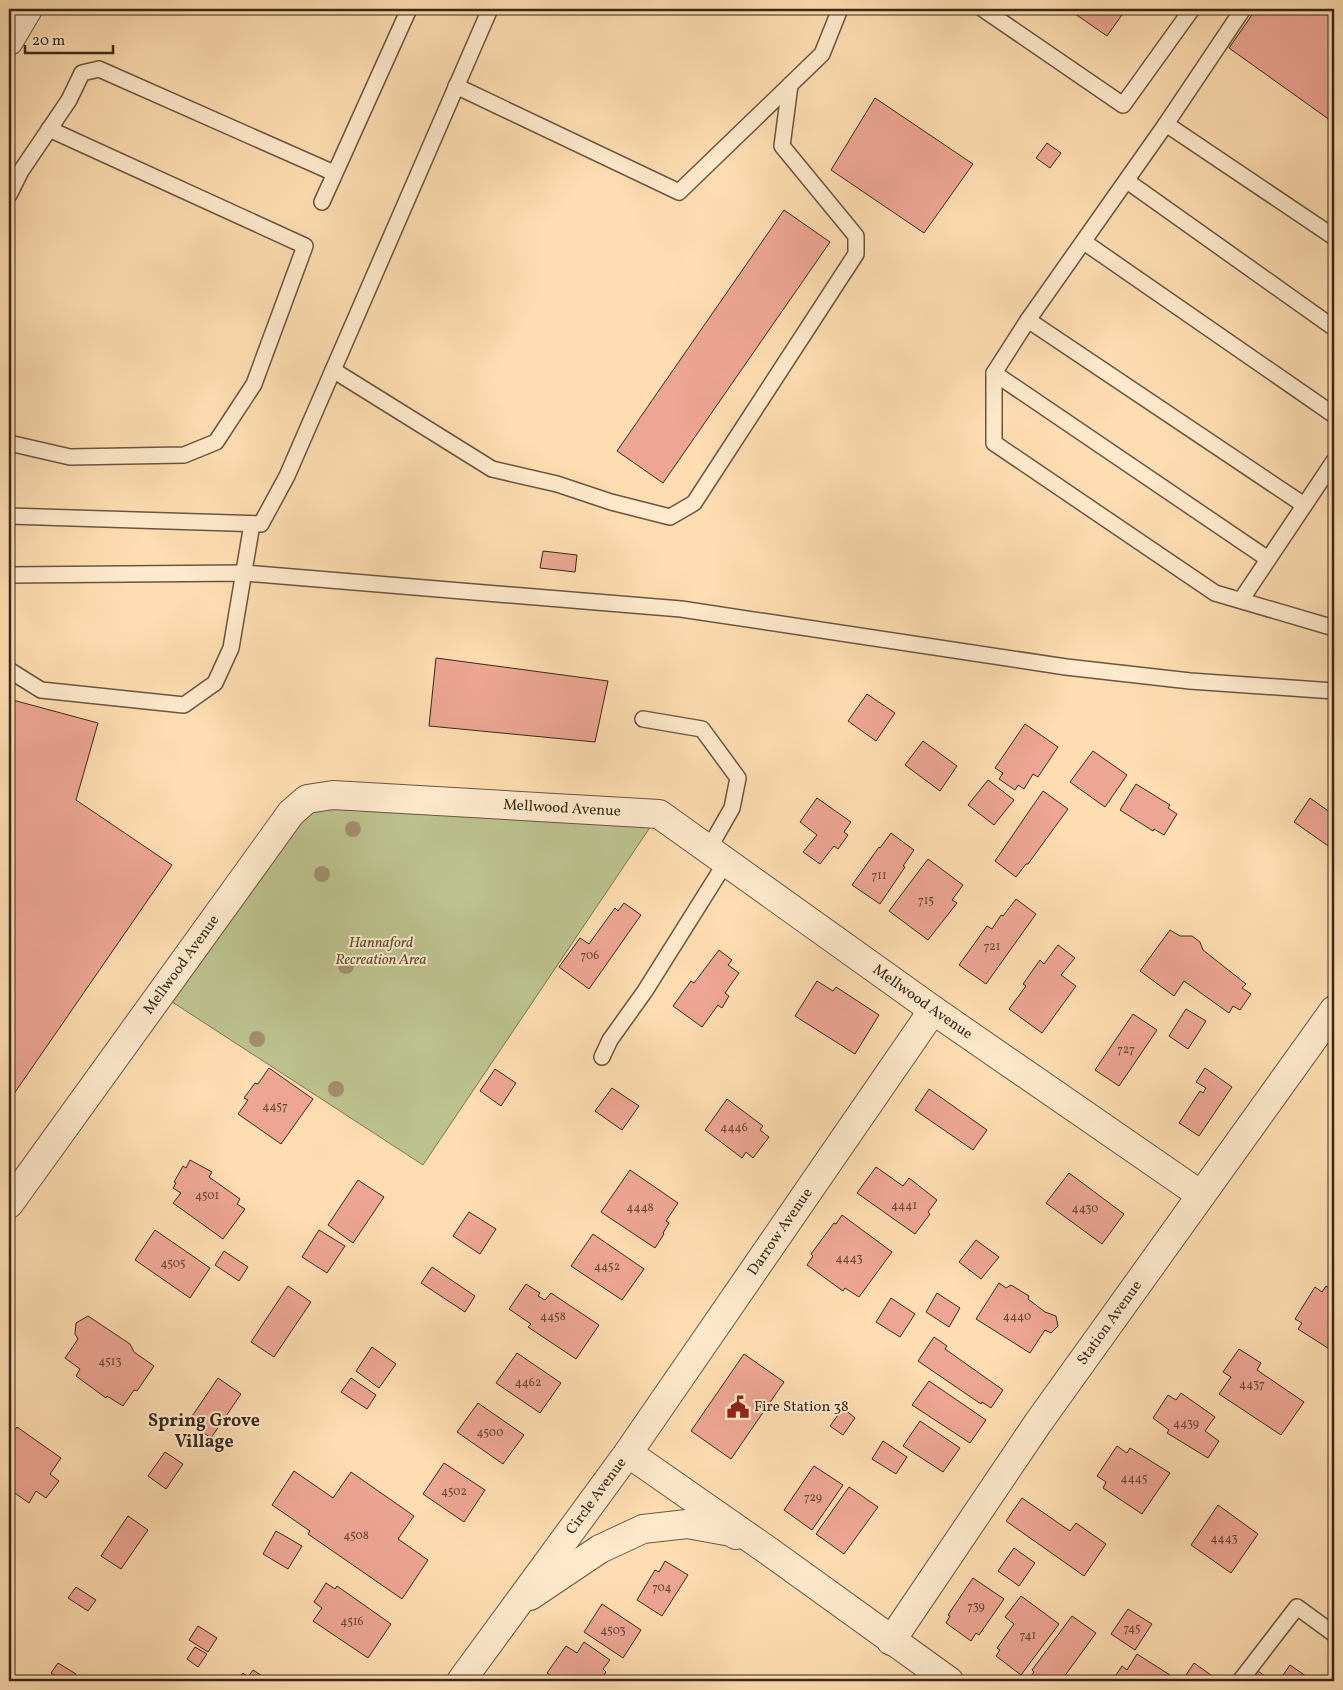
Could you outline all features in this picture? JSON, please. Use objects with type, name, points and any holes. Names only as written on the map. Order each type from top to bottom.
[{"type":"street","points":[[9,41],[28,9]]},
{"type":"street","name":"Mellwood Avenue","points":[[9,1204],[291,813],[306,799],[333,795],[658,814],[933,1010],[1201,1195]]},
{"type":"street","name":"Darrow Avenue","points":[[628,1453],[933,1010]]},
{"type":"street","name":"Station Avenue","points":[[891,1641],[1038,1423],[1334,1010]]},
{"type":"street","name":"Circle Avenue","points":[[461,1681],[628,1453],[770,1552],[949,1681]]},
{"type":"street","name":"Circle Avenue","points":[[514,1607],[600,1549],[643,1528],[687,1524],[730,1532],[770,1552]]},
{"type":"lane","points":[[322,202],[409,9]]},
{"type":"lane","points":[[9,516],[261,524],[287,476],[490,9]]},
{"type":"lane","points":[[456,86],[680,192],[822,54],[840,9]]},
{"type":"lane","points":[[983,9],[1123,104],[1192,9]]},
{"type":"lane","points":[[1243,9],[1127,181],[1028,320],[994,373],[994,443],[1215,592],[1334,628]]},
{"type":"lane","points":[[9,195],[21,171],[69,100],[82,73],[99,69],[334,173]]},
{"type":"lane","points":[[333,370],[492,469],[558,484],[611,502],[670,517],[694,502],[856,254],[856,236],[782,146],[790,85]]},
{"type":"lane","points":[[1166,124],[1334,237]]},
{"type":"lane","points":[[9,443],[70,457],[184,455],[216,442],[254,384],[305,246],[49,130]]},
{"type":"lane","points":[[1127,181],[1334,328]]},
{"type":"lane","points":[[1084,242],[1334,415]]},
{"type":"lane","points":[[1028,320],[1304,505]]},
{"type":"lane","points":[[994,373],[1268,559]]},
{"type":"lane","points":[[1240,600],[1334,461]]},
{"type":"lane","points":[[9,670],[41,690],[184,705],[215,683],[231,648],[252,524]]},
{"type":"lane","points":[[9,575],[244,573],[680,608],[1066,667],[1190,681],[1334,691]]},
{"type":"lane","points":[[602,1057],[610,1040],[645,991],[717,856],[732,808],[738,778],[702,729],[643,719]]},
{"type":"lane","points":[[1240,1681],[1297,1607],[1334,1634]]},
{"type":"green space","name":"Hannaford Recreation Area","points":[[307,799],[659,814],[423,1165],[160,994]]},
{"type":"building","points":[[1068,9],[1126,9],[1107,36]]},
{"type":"building","points":[[1256,9],[1334,9],[1334,123],[1229,48]]},
{"type":"building","points":[[875,98],[973,164],[924,233],[831,170]]},
{"type":"building","points":[[1047,143],[1061,153],[1050,168],[1036,158]]},
{"type":"building","points":[[784,210],[830,242],[663,483],[617,451]]},
{"type":"building","points":[[543,551],[577,555],[575,572],[540,568]]},
{"type":"building","points":[[436,658],[608,681],[595,742],[429,726]]},
{"type":"building","points":[[867,694],[895,713],[876,741],[848,721]]},
{"type":"building","points":[[9,699],[98,723],[76,800],[172,865],[9,1101]]},
{"type":"building","points":[[1025,724],[1058,747],[1038,777],[1033,774],[1024,789],[1018,785],[1015,790],[999,779],[1003,773],[995,768]]},
{"type":"building","points":[[923,741],[957,766],[940,791],[905,765]]},
{"type":"building","points":[[1093,751],[1127,775],[1105,807],[1070,782]]},
{"type":"building","points":[[988,780],[1014,800],[994,825],[968,805]]},
{"type":"building","points":[[1136,784],[1170,805],[1168,808],[1177,814],[1164,835],[1154,829],[1153,831],[1120,810]]},
{"type":"building","points":[[1043,791],[1068,809],[1028,864],[1016,877],[995,861]]},
{"type":"building","points":[[817,798],[851,822],[844,832],[848,835],[838,849],[834,846],[820,864],[803,852],[817,835],[800,822]]},
{"type":"building","points":[[1310,798],[1334,815],[1334,850],[1294,822]]},
{"type":"building","points":[[891,833],[914,850],[880,904],[852,885]]},
{"type":"building","points":[[928,859],[963,885],[952,900],[957,903],[928,940],[889,911]]},
{"type":"building","points":[[1016,899],[1036,914],[986,984],[959,965],[987,926],[992,929],[1001,915],[1003,916]]},
{"type":"building","points":[[624,903],[641,915],[589,989],[559,967],[580,938],[589,944],[615,908],[618,911]]},
{"type":"building","points":[[1170,930],[1180,936],[1192,936],[1200,942],[1203,950],[1246,984],[1242,988],[1251,994],[1240,1010],[1233,1006],[1229,1013],[1184,981],[1174,996],[1140,971]]},
{"type":"building","points":[[1058,945],[1075,958],[1061,975],[1076,986],[1042,1033],[1009,1009],[1026,986],[1023,984],[1040,960],[1044,964]]},
{"type":"building","points":[[719,950],[732,960],[728,965],[739,973],[725,993],[729,996],[722,1008],[718,1005],[702,1027],[673,1006],[691,981],[694,983]]},
{"type":"building","points":[[817,981],[833,991],[836,987],[879,1015],[855,1054],[795,1016]]},
{"type":"building","points":[[1186,1009],[1206,1021],[1188,1049],[1169,1036]]},
{"type":"building","points":[[1133,1014],[1157,1030],[1119,1086],[1095,1070]]},
{"type":"building","points":[[269,1068],[313,1099],[281,1144],[238,1114],[248,1100],[244,1098],[255,1083],[258,1084]]},
{"type":"building","points":[[1205,1068],[1232,1087],[1199,1136],[1179,1123],[1200,1091],[1203,1093],[1206,1088],[1196,1082]]},
{"type":"building","points":[[495,1069],[516,1083],[501,1106],[480,1091]]},
{"type":"building","points":[[612,1088],[639,1106],[622,1130],[595,1111]]},
{"type":"building","points":[[929,1089],[987,1130],[973,1150],[915,1110]]},
{"type":"building","points":[[727,1099],[763,1126],[760,1130],[769,1137],[753,1158],[746,1152],[742,1158],[705,1130]]},
{"type":"building","points":[[190,1160],[212,1172],[209,1177],[240,1199],[237,1204],[245,1209],[223,1239],[173,1203],[181,1193],[173,1188],[176,1183],[174,1182],[183,1166],[186,1168]]},
{"type":"building","points":[[876,1167],[903,1186],[909,1178],[937,1200],[928,1212],[930,1214],[915,1234],[857,1193]]},
{"type":"building","points":[[630,1170],[678,1203],[666,1221],[669,1223],[655,1248],[601,1212]]},
{"type":"building","points":[[1069,1173],[1124,1214],[1102,1244],[1046,1203]]},
{"type":"building","points":[[358,1180],[384,1197],[353,1243],[328,1225]]},
{"type":"building","points":[[469,1212],[496,1229],[480,1254],[453,1236]]},
{"type":"building","points":[[842,1215],[892,1252],[859,1297],[845,1288],[843,1291],[807,1265],[813,1256],[811,1254]]},
{"type":"building","points":[[155,1230],[210,1268],[190,1298],[135,1260]]},
{"type":"building","points":[[319,1230],[345,1246],[327,1273],[302,1257]]},
{"type":"building","points":[[593,1234],[644,1269],[622,1300],[571,1266]]},
{"type":"building","points":[[976,1240],[999,1257],[981,1279],[959,1262]]},
{"type":"building","points":[[224,1251],[248,1267],[239,1281],[215,1265]]},
{"type":"building","points":[[432,1267],[475,1296],[465,1312],[421,1283]]},
{"type":"building","points":[[999,1283],[1006,1288],[1011,1285],[1029,1296],[1028,1299],[1045,1312],[1056,1316],[1058,1326],[1051,1333],[1045,1330],[1030,1353],[976,1319]]},
{"type":"building","points":[[526,1284],[540,1293],[538,1296],[545,1300],[551,1293],[599,1325],[576,1359],[528,1327],[531,1324],[509,1309]]},
{"type":"building","points":[[288,1286],[311,1302],[274,1357],[251,1342]]},
{"type":"building","points":[[1326,1286],[1334,1291],[1334,1352],[1298,1329],[1302,1323],[1295,1319],[1315,1287],[1322,1292]]},
{"type":"building","points":[[937,1293],[960,1308],[949,1327],[926,1312]]},
{"type":"building","points":[[891,1298],[915,1314],[900,1337],[876,1322]]},
{"type":"building","points":[[88,1316],[130,1344],[134,1352],[154,1366],[137,1391],[134,1390],[123,1406],[107,1396],[106,1398],[76,1376],[80,1369],[65,1358],[78,1339],[75,1334],[76,1323]]},
{"type":"building","points":[[934,1337],[947,1346],[945,1349],[1003,1390],[991,1408],[982,1402],[981,1404],[918,1361]]},
{"type":"building","points":[[372,1347],[396,1364],[379,1388],[356,1371]]},
{"type":"building","points":[[1239,1349],[1261,1363],[1257,1370],[1304,1402],[1281,1435],[1219,1394],[1231,1377],[1223,1372]]},
{"type":"building","points":[[517,1353],[561,1383],[540,1413],[496,1383]]},
{"type":"building","name":"Fire Station 38","points":[[744,1354],[784,1382],[731,1459],[691,1431]]},
{"type":"building","points":[[218,1378],[241,1394],[211,1438],[188,1422]]},
{"type":"building","points":[[351,1378],[376,1395],[367,1409],[341,1392]]},
{"type":"building","points":[[929,1381],[986,1420],[970,1443],[912,1405]]},
{"type":"building","points":[[1181,1393],[1215,1417],[1205,1431],[1219,1441],[1208,1458],[1167,1433],[1169,1430],[1153,1418],[1168,1395],[1176,1400]]},
{"type":"building","points":[[478,1403],[524,1435],[503,1464],[457,1432]]},
{"type":"building","points":[[843,1408],[855,1418],[843,1435],[830,1426]]},
{"type":"building","points":[[920,1421],[960,1448],[943,1472],[903,1446]]},
{"type":"building","points":[[17,1427],[61,1458],[50,1474],[59,1481],[46,1498],[36,1491],[29,1503],[9,1489],[9,1438]]},
{"type":"building","points":[[883,1441],[907,1457],[896,1474],[872,1459]]},
{"type":"building","points":[[1117,1446],[1127,1453],[1130,1448],[1170,1473],[1142,1514],[1103,1488],[1106,1482],[1097,1476]]},
{"type":"building","points":[[165,1452],[183,1464],[166,1489],[148,1476]]},
{"type":"building","points":[[444,1463],[485,1490],[464,1522],[423,1494]]},
{"type":"building","points":[[814,1466],[843,1485],[812,1530],[784,1510]]},
{"type":"building","points":[[294,1471],[333,1498],[351,1472],[414,1516],[398,1539],[428,1560],[402,1599],[308,1534],[310,1531],[272,1505]]},
{"type":"building","points":[[849,1487],[878,1507],[844,1554],[816,1534]]},
{"type":"building","points":[[1022,1498],[1070,1531],[1076,1523],[1106,1544],[1084,1576],[1006,1521]]},
{"type":"building","points":[[1218,1505],[1258,1534],[1231,1573],[1191,1545]]},
{"type":"building","points":[[128,1516],[148,1530],[121,1569],[101,1556]]},
{"type":"building","points":[[276,1531],[302,1546],[288,1569],[263,1554]]},
{"type":"building","points":[[1014,1548],[1035,1563],[1019,1586],[998,1571]]},
{"type":"building","points":[[665,1561],[688,1575],[662,1616],[637,1600],[655,1570],[659,1572]]},
{"type":"building","points":[[973,1578],[1004,1599],[979,1635],[976,1633],[971,1641],[946,1623],[950,1616],[948,1615]]},
{"type":"building","points":[[326,1583],[335,1589],[337,1586],[391,1624],[368,1658],[313,1621],[322,1608],[314,1602]]},
{"type":"building","points":[[76,1587],[96,1600],[88,1611],[68,1598]]},
{"type":"building","points":[[1021,1596],[1059,1624],[1021,1675],[996,1656],[1000,1650],[997,1648],[1014,1624],[1005,1617]]},
{"type":"building","points":[[602,1604],[641,1630],[623,1658],[584,1632]]},
{"type":"building","points":[[1128,1609],[1152,1624],[1135,1650],[1111,1634]]},
{"type":"building","points":[[1072,1616],[1096,1633],[1061,1681],[1038,1681],[1031,1676],[1034,1672],[1032,1670]]},
{"type":"building","points":[[198,1626],[217,1638],[208,1652],[189,1640]]},
{"type":"building","points":[[584,1642],[610,1660],[603,1669],[606,1672],[600,1681],[558,1681],[547,1673],[566,1646],[577,1653]]},
{"type":"building","points":[[195,1647],[207,1654],[198,1667],[187,1659]]},
{"type":"building","points":[[1137,1654],[1170,1675],[1166,1681],[1112,1681],[1122,1666],[1127,1670]]},
{"type":"building","points":[[58,1663],[76,1674],[72,1681],[64,1681],[51,1673]]},
{"type":"building","points":[[1194,1663],[1218,1680],[1182,1681]]},
{"type":"building","points":[[1290,1665],[1313,1681],[1279,1681]]},
{"type":"building","points":[[253,1670],[270,1681],[237,1681],[243,1673],[248,1677]]},
{"type":"building","points":[[1258,1671],[1272,1681],[1251,1681]]},
{"type":"place","name":"Fire Station 38","points":[[738,1407]]},
{"type":"district","name":"Spring Grove Village","points":[[204,1431]]}]
